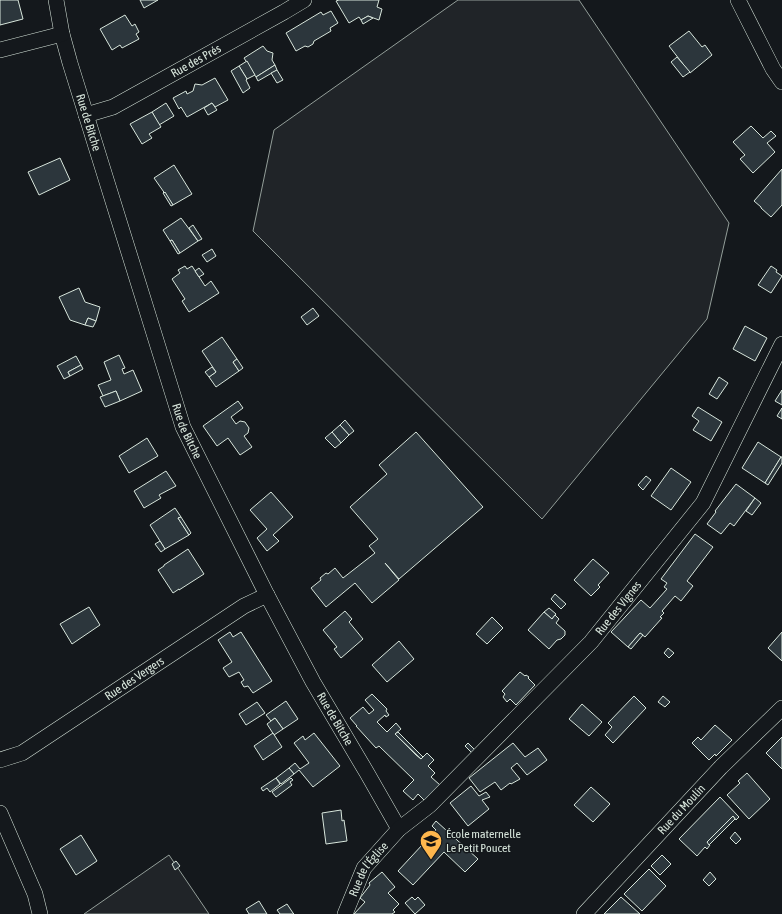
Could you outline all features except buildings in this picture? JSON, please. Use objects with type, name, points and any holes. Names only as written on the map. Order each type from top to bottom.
[{"type":"street","name":"Rue de Bitche","points":[[56,0],[62,34],[70,63],[183,427],[267,595],[313,682],[367,772],[399,830]]},
{"type":"street","name":"Rue des Prés","points":[[86,115],[113,107],[304,0]]},
{"type":"street","points":[[738,0],[773,69],[782,82]]},
{"type":"street","points":[[0,50],[62,34]]},
{"type":"street","name":"Rue des Vignes","points":[[399,830],[430,805],[591,642],[703,503],[782,344]]},
{"type":"street","name":"Rue des Vergers","points":[[0,760],[22,753],[244,606],[267,595]]},
{"type":"street","name":"Rue du Moulin","points":[[584,914],[722,767],[782,708]]},
{"type":"street","points":[[0,813],[34,894],[40,914]]},
{"type":"street","name":"Rue de l'Église","points":[[345,914],[364,868],[399,830]]},
{"type":"shaded area","points":[[458,0],[579,0],[729,223],[707,319],[542,519],[253,231],[274,130]]},
{"type":"shaded area","points":[[169,855],[209,914],[84,914]]},
{"type":"place","name":"École maternelle Le Petit Poucet","points":[[431,860]]}]
